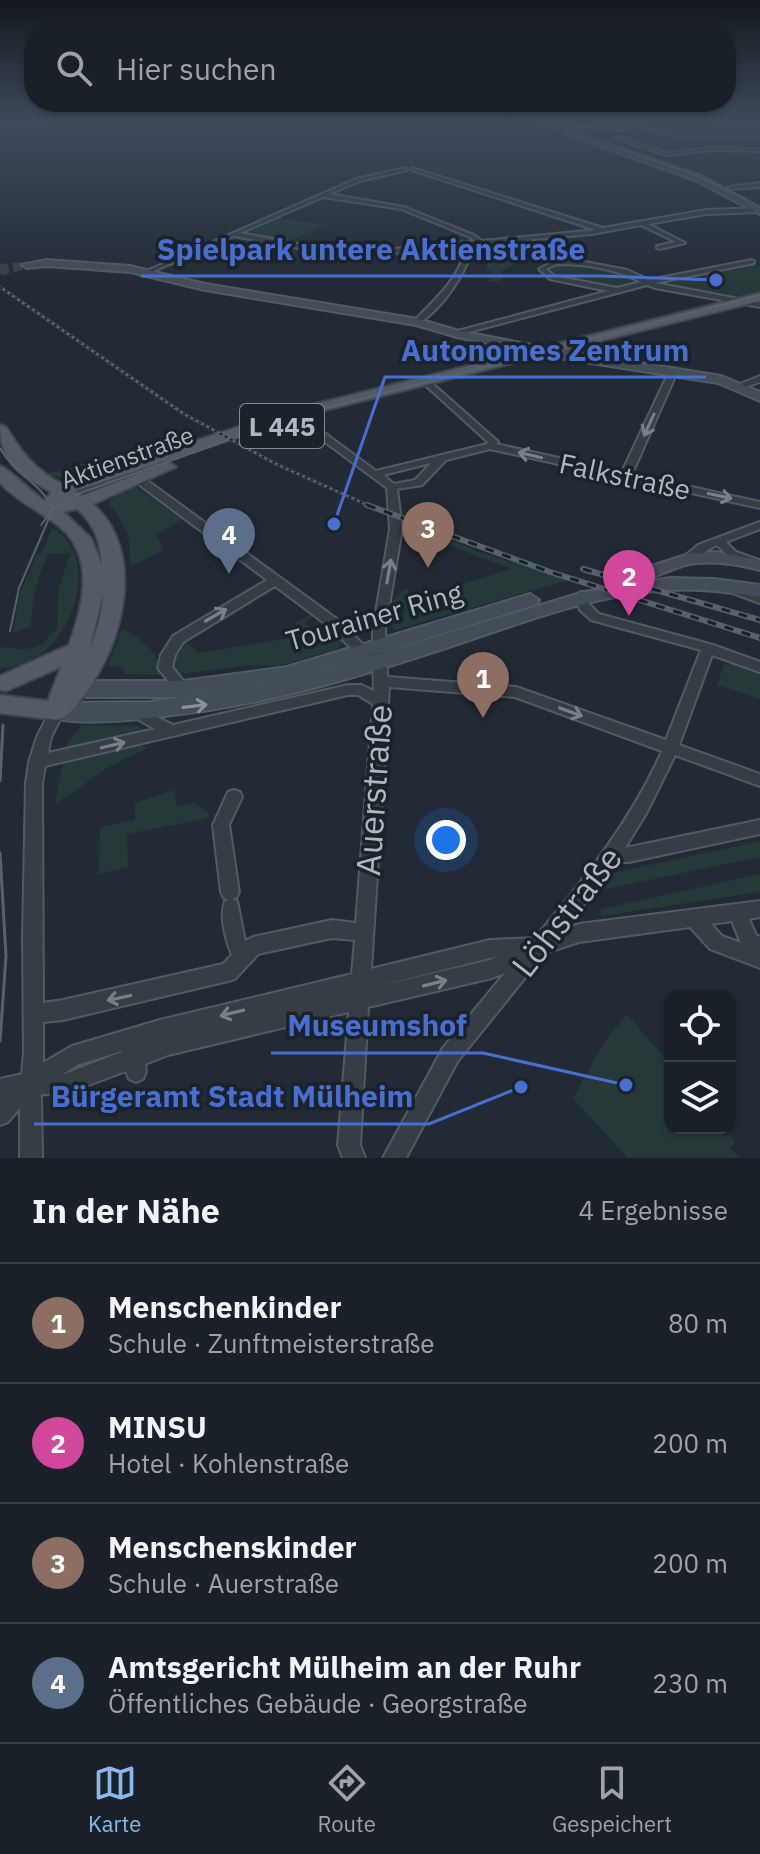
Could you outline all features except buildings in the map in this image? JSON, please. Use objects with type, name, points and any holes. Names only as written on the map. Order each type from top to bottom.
[{"type":"main road","points":[[695,177],[757,209]]},
{"type":"main road","points":[[701,177],[731,187],[757,209]]},
{"type":"main road","points":[[27,265],[47,263],[130,269],[205,287],[418,322],[457,334],[544,352],[673,372],[739,386],[760,397]]},
{"type":"main road","name":"Aktienstraße","points":[[47,510],[61,491],[136,471],[297,417],[760,296]]},
{"type":"main road","name":"Aktienstraße","points":[[695,313],[712,301],[738,302]]},
{"type":"main road","points":[[498,343],[506,350],[508,358]]},
{"type":"main road","name":"Aktienstraße","points":[[428,382],[508,358],[544,352]]},
{"type":"main road","points":[[0,430],[20,466],[81,503],[104,527],[111,547],[115,602],[106,637],[65,696]]},
{"type":"main road","points":[[0,471],[16,491],[82,537],[90,559],[94,587],[92,606],[65,696]]},
{"type":"main road","name":"Aktienstraße","points":[[47,510],[81,503],[136,471]]},
{"type":"main road","points":[[645,574],[691,556],[717,556],[759,569]]},
{"type":"main road","name":"Tourainer Ring","points":[[65,696],[183,689],[287,674],[376,669],[570,588],[645,574],[759,569]]},
{"type":"main road","name":"Tourainer Ring","points":[[65,696],[137,712],[245,699],[376,669],[581,596],[653,584],[724,585],[760,591]]},
{"type":"main road","points":[[2,690],[77,650]]},
{"type":"main road","points":[[2,690],[65,696]]},
{"type":"street","points":[[145,273],[368,177]]},
{"type":"street","points":[[439,177],[603,230]]},
{"type":"street","points":[[731,187],[760,185]]},
{"type":"street","points":[[322,195],[404,209],[472,236],[481,243]]},
{"type":"street","points":[[717,211],[757,209]]},
{"type":"street","points":[[233,234],[303,247],[393,251],[603,230],[717,211],[757,209]]},
{"type":"street","points":[[641,223],[682,243],[659,247]]},
{"type":"street","points":[[418,322],[454,282],[470,245]]},
{"type":"street","points":[[619,291],[552,278],[542,269],[556,262],[575,262],[630,273],[645,283],[712,301]]},
{"type":"street","points":[[457,334],[645,283],[752,262]]},
{"type":"street","points":[[130,269],[160,265]]},
{"type":"street","points":[[738,302],[760,305]]},
{"type":"street","points":[[625,477],[673,372]]},
{"type":"street","points":[[739,386],[760,379]]},
{"type":"street","points":[[375,474],[490,446],[493,442],[428,382]]},
{"type":"street","points":[[297,417],[392,487],[418,483],[443,456]]},
{"type":"street","name":"Falkstraße","points":[[490,446],[760,505]]},
{"type":"street","points":[[136,471],[347,634],[376,669],[505,690],[760,780]]},
{"type":"street","name":"Auerstraße","points":[[354,1158],[349,1145],[362,981],[376,669],[379,630],[396,529],[392,487]]},
{"type":"street","points":[[691,556],[718,540],[760,525]]},
{"type":"street","points":[[718,540],[732,554],[759,569]]},
{"type":"street","points":[[183,689],[165,668],[168,655],[178,639],[275,581]]},
{"type":"street","points":[[724,585],[760,599]]},
{"type":"street","points":[[581,596],[584,607],[595,617],[708,648],[760,667]]},
{"type":"street","name":"Löhstraße","points":[[394,1158],[458,1043],[541,946],[612,855],[651,791],[683,724],[708,648]]},
{"type":"street","points":[[37,762],[348,690],[361,690],[376,669]]},
{"type":"street","points":[[31,1158],[33,805],[37,762],[65,696]]},
{"type":"street","points":[[137,712],[171,731]]},
{"type":"street","points":[[234,797],[221,825],[235,939],[241,955]]},
{"type":"street","points":[[612,855],[629,855],[760,827]]},
{"type":"street","points":[[134,1056],[277,1018],[359,1002],[492,969],[541,946],[591,930],[760,909]]},
{"type":"street","points":[[738,912],[749,941],[760,946]]},
{"type":"street","points":[[693,917],[716,943],[760,959]]},
{"type":"street","points":[[33,1014],[228,972],[241,955],[253,946],[324,931],[363,932]]},
{"type":"street","points":[[0,1089],[31,1083],[62,1085],[134,1056],[362,981],[490,949],[541,946]]},
{"type":"street","points":[[0,1114],[31,1083]]},
{"type":"green space","points":[[273,217],[324,225],[284,243],[239,232]]},
{"type":"green space","points":[[508,243],[493,255],[520,261],[500,272],[504,274],[499,282],[488,281],[492,272],[486,268],[490,257],[475,254],[480,246]]},
{"type":"green space","points":[[560,264],[625,274],[635,282],[616,287],[581,284],[550,274],[550,268]]},
{"type":"green space","points":[[748,264],[760,266],[760,291],[739,297],[667,285],[671,279]]},
{"type":"green space","points":[[190,436],[191,439],[66,479],[45,474]]},
{"type":"green space","points":[[136,487],[182,519],[157,535],[163,550],[131,566],[128,532],[108,502],[120,492]]},
{"type":"green space","points":[[403,521],[482,553],[569,580],[395,630],[389,623],[403,623],[405,603],[392,602],[403,589],[408,589],[408,594],[426,595],[512,569],[403,528]]},
{"type":"green space","points":[[52,528],[65,538],[78,566],[76,598],[71,614],[54,642],[43,652],[22,664],[0,669],[0,647],[32,648],[57,631],[58,592],[70,553],[48,554],[36,589],[31,626],[13,633],[19,596],[36,555],[41,554]]},
{"type":"green space","points":[[310,615],[312,617],[304,623],[330,642],[338,637],[343,641],[338,649],[278,666],[250,665],[180,674],[174,670],[175,654],[186,642],[199,653],[297,637],[296,623]]},
{"type":"green space","points":[[122,629],[148,647],[158,660],[162,675],[124,674],[123,668],[108,665]]},
{"type":"green space","points":[[737,662],[760,671],[760,699],[717,685],[724,665]]},
{"type":"green space","points":[[82,725],[136,726],[149,732],[140,744],[147,748],[110,766],[55,805],[66,745]]},
{"type":"green space","points":[[174,790],[177,807],[195,803],[209,814],[209,818],[127,834],[128,867],[99,874],[100,827],[135,820],[135,803]]},
{"type":"green space","points":[[760,841],[760,857],[596,891],[609,874]]},
{"type":"green space","points":[[760,874],[760,892],[601,916],[601,909]]},
{"type":"green space","points":[[627,1014],[664,1057],[664,1134],[721,1134],[725,1137],[729,1134],[735,1142],[730,1148],[740,1158],[628,1158],[573,1098],[605,1041]]},
{"type":"tunnel","points":[[8,268],[0,270],[27,265]]},
{"type":"tram line","points":[[699,177],[746,199]]},
{"type":"tram line","points":[[53,509],[80,493],[296,416],[760,295]]},
{"type":"tram line","points":[[0,448],[53,509]]},
{"type":"tram line","points":[[10,631],[19,588],[53,509]]},
{"type":"tram line","points":[[41,525],[53,509]]},
{"type":"tram line","points":[[0,781],[3,725]]},
{"type":"tram line","points":[[0,853],[6,956],[0,1041]]},
{"type":"railway","points":[[0,287],[184,414],[276,464],[370,506]]},
{"type":"railway","points":[[370,506],[550,572],[760,638]]},
{"type":"railway","points":[[583,569],[760,620]]},
{"type":"place","name":"Spielpark untere Aktienstraße","points":[[716,280]]},
{"type":"place","name":"Autonomes Zentrum","points":[[334,524]]},
{"type":"place","name":"Menschenskinder","points":[[428,568]]},
{"type":"place","name":"Amtsgericht Mülheim an der Ruhr","points":[[229,574]]},
{"type":"place","name":"MINSU","points":[[629,616]]},
{"type":"place","name":"Menschenkinder","points":[[483,718]]},
{"type":"place","name":"Museumshof","points":[[626,1085]]},
{"type":"place","name":"Bürgeramt Stadt Mülheim","points":[[521,1087]]}]
